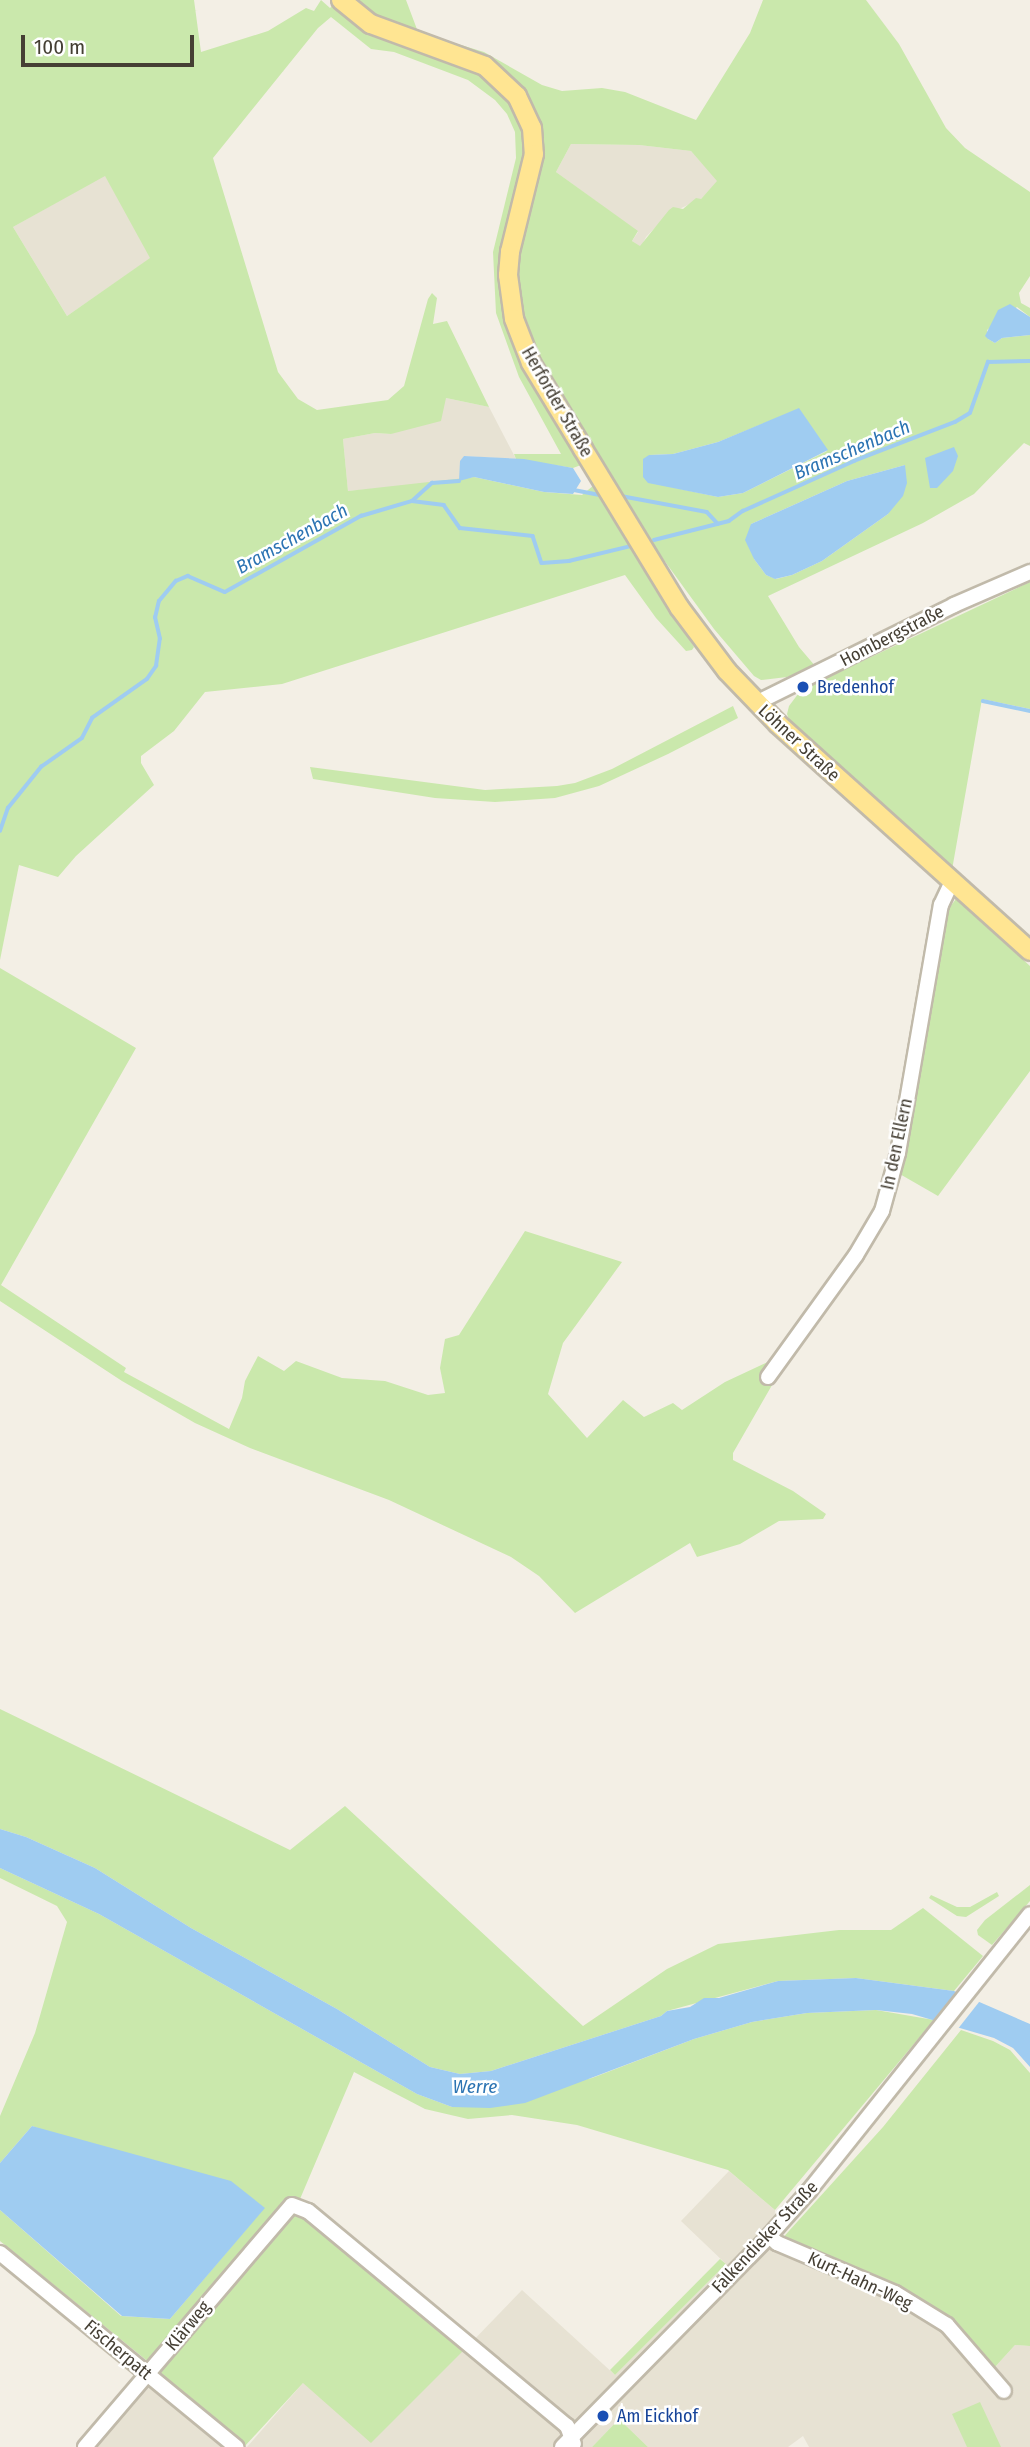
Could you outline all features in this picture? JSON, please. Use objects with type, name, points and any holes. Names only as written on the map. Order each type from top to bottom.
[{"type":"main road","name":"Herforder Straße","points":[[341,0],[371,24],[485,66],[510,86],[524,106],[532,128],[534,155],[510,252],[510,296],[514,319],[531,362],[612,496]]},
{"type":"main road","name":"Löhner Straße","points":[[612,496],[691,625],[756,703],[1030,951]]},
{"type":"street","name":"Hombergstraße","points":[[756,703],[954,605],[1030,572]]},
{"type":"street","name":"In den Ellern","points":[[768,1377],[856,1255],[882,1211],[898,1153],[941,905],[952,881]]},
{"type":"street","name":"Falkendieker Straße","points":[[569,2444],[769,2236],[850,2140],[1030,1914]]},
{"type":"street","name":"Klärweg","points":[[85,2447],[292,2205],[308,2211],[567,2426],[569,2444]]},
{"type":"street","name":"Kurt-Hahn-Weg","points":[[769,2236],[777,2243],[895,2293],[947,2325],[1004,2391]]},
{"type":"street","name":"Fischerpatt","points":[[0,2253],[236,2447]]},
{"type":"shaded area","points":[[571,144],[639,145],[691,151],[718,181],[701,199],[668,214],[646,237],[641,247],[632,241],[638,232],[556,172]]},
{"type":"shaded area","points":[[105,175],[151,258],[67,316],[13,227]]},
{"type":"shaded area","points":[[446,398],[489,407],[516,459],[464,456],[459,481],[348,491],[343,439],[375,433],[391,434]]},
{"type":"shaded area","points":[[729,2171],[775,2210],[774,2236],[944,2317],[995,2367],[1015,2345],[1030,2346],[1030,2447],[809,2447],[803,2436],[788,2447],[648,2447],[619,2419],[592,2447],[247,2447],[303,2383],[466,2348],[522,2290],[615,2375],[726,2264],[681,2221]]},
{"type":"shaded area","points":[[138,2375],[230,2447],[77,2447]]},
{"type":"green space","points":[[0,0],[194,0],[201,52],[268,31],[306,8],[314,11],[321,0],[330,8],[338,0],[406,0],[418,32],[484,52],[542,85],[562,91],[602,88],[625,92],[696,120],[750,33],[763,0],[866,0],[899,44],[946,128],[965,148],[1030,192],[1030,276],[1019,293],[1021,303],[1030,308],[1030,317],[1017,307],[987,330],[988,339],[995,343],[1002,338],[1030,335],[1030,446],[1024,443],[974,494],[923,523],[768,596],[799,647],[816,667],[787,677],[761,680],[754,676],[714,629],[653,545],[634,549],[694,647],[692,650],[686,651],[656,618],[625,575],[282,684],[205,692],[174,731],[141,756],[141,763],[154,785],[76,856],[58,877],[19,865],[0,960]],"holes":[[[331,17],[371,49],[394,52],[468,80],[495,100],[507,114],[515,132],[516,158],[493,252],[496,313],[519,377],[561,454],[514,454],[516,459],[573,468],[581,465],[594,485],[582,495],[544,492],[474,477],[348,491],[343,439],[375,433],[391,434],[441,421],[446,398],[489,407],[447,321],[433,324],[437,298],[432,293],[428,299],[404,386],[388,400],[317,410],[298,399],[278,372],[213,158],[318,28]],[[571,144],[639,145],[691,151],[717,181],[701,199],[696,198],[683,209],[673,207],[669,210],[640,246],[632,241],[638,231],[556,172]],[[105,176],[150,258],[67,316],[13,227]],[[799,409],[827,451],[743,493],[718,497],[671,487],[649,455],[673,454],[718,442]],[[905,465],[888,514],[822,561],[792,575],[776,579],[766,575],[754,559],[751,524],[847,481]]]},
{"type":"green space","points":[[1030,582],[1030,709],[982,699],[952,870],[790,722],[787,714],[789,706],[801,690]]},
{"type":"green space","points":[[733,706],[738,718],[599,786],[555,798],[495,802],[435,798],[313,779],[310,767],[485,790],[557,786],[575,783],[612,769]]},
{"type":"green space","points":[[956,899],[1030,966],[1030,1071],[938,1196],[898,1173],[887,1207],[872,1238],[787,1359],[733,1453],[733,1460],[793,1491],[826,1514],[823,1519],[779,1521],[740,1544],[697,1557],[690,1543],[575,1613],[539,1576],[511,1557],[389,1500],[250,1448],[195,1423],[122,1381],[0,1301],[0,968],[136,1048],[1,1285],[126,1368],[124,1372],[229,1429],[242,1398],[245,1381],[258,1356],[284,1371],[296,1361],[342,1378],[385,1381],[428,1395],[445,1393],[440,1368],[445,1339],[459,1335],[525,1231],[622,1262],[563,1343],[548,1394],[587,1438],[623,1400],[644,1417],[673,1403],[682,1410],[725,1382],[774,1359],[867,1231],[882,1200],[890,1168],[936,911],[946,912]]},
{"type":"green space","points":[[0,1709],[290,1850],[345,1806],[583,2026],[667,1969],[718,1944],[839,1930],[891,1930],[923,1908],[983,1956],[954,1991],[856,1978],[778,1981],[667,2011],[661,2016],[491,2071],[460,2074],[430,2067],[337,2009],[191,1928],[95,1868],[26,1837],[0,1829]]},
{"type":"green space","points":[[0,1868],[99,1914],[417,2094],[452,2107],[592,2078],[694,2039],[752,2022],[807,2013],[876,2010],[934,2020],[775,2210],[728,2170],[577,2125],[512,2115],[468,2119],[425,2109],[354,2072],[300,2199],[287,2202],[151,2364],[0,2241],[0,2210],[121,2316],[170,2319],[264,2208],[32,2126],[0,2163],[0,2116],[35,2033],[67,1922],[57,1906],[0,1878]]},
{"type":"green space","points":[[1030,1885],[1030,1901],[992,1945],[978,1935],[977,1930],[985,1920]]},
{"type":"green space","points":[[997,1892],[999,1896],[966,1917],[957,1916],[929,1898],[931,1895],[957,1907],[970,1907]]},
{"type":"green space","points":[[961,2030],[1010,2050],[1030,2073],[1030,2346],[1015,2345],[995,2367],[944,2317],[779,2242],[883,2127]]},
{"type":"green space","points":[[298,2212],[466,2348],[371,2443],[303,2383],[244,2447],[158,2372],[291,2214]]},
{"type":"green space","points":[[720,2259],[726,2264],[615,2375],[610,2370]]},
{"type":"green space","points":[[980,2402],[1001,2447],[967,2447],[952,2414]]},
{"type":"green space","points":[[619,2419],[648,2447],[592,2447]]},
{"type":"water","points":[[1010,304],[1030,317],[1030,335],[1002,338],[995,343],[985,336],[998,310]]},
{"type":"water","points":[[799,408],[828,450],[743,493],[718,497],[648,483],[643,477],[643,459],[649,455],[673,454],[718,442]]},
{"type":"water","points":[[954,447],[958,456],[953,471],[937,488],[930,488],[925,458]]},
{"type":"water","points":[[464,456],[524,459],[573,468],[581,481],[573,494],[544,492],[474,477],[459,481],[460,461]]},
{"type":"water","points":[[905,465],[907,483],[903,496],[888,514],[822,561],[792,575],[775,579],[766,575],[754,559],[745,540],[751,524],[847,481]]},
{"type":"water","name":"Werre","points":[[0,1829],[26,1837],[95,1868],[191,1928],[337,2009],[430,2067],[460,2074],[491,2071],[661,2016],[667,2011],[690,2007],[704,1998],[719,1998],[778,1981],[856,1978],[954,1991],[1030,2024],[1030,2067],[1013,2048],[994,2038],[912,2014],[876,2010],[807,2013],[752,2022],[694,2039],[525,2103],[490,2108],[452,2107],[417,2094],[99,1914],[0,1868]]},
{"type":"water","points":[[32,2126],[231,2181],[265,2208],[170,2319],[122,2316],[0,2210],[0,2163]]},
{"type":"pier","points":[[959,1989],[983,1997],[957,2030],[931,2023]]},
{"type":"waterway","name":"Bramschenbach","points":[[654,540],[729,521],[743,511],[854,461],[955,422],[970,413],[988,362],[1030,361]]},
{"type":"waterway","points":[[412,501],[432,483],[459,481]]},
{"type":"waterway","points":[[574,490],[600,495]]},
{"type":"waterway","points":[[621,496],[707,512],[718,524]]},
{"type":"waterway","name":"Bramschenbach","points":[[0,831],[8,808],[41,767],[82,738],[92,718],[147,679],[156,666],[160,639],[155,618],[159,601],[176,581],[188,576],[225,592],[361,516],[412,501],[444,505],[460,528],[533,536],[542,563],[569,561],[631,546]]},
{"type":"waterway","points":[[983,701],[1030,711]]},
{"type":"place","name":"Bredenhof","points":[[803,687]]},
{"type":"place","name":"Am Eickhof","points":[[603,2416]]}]
